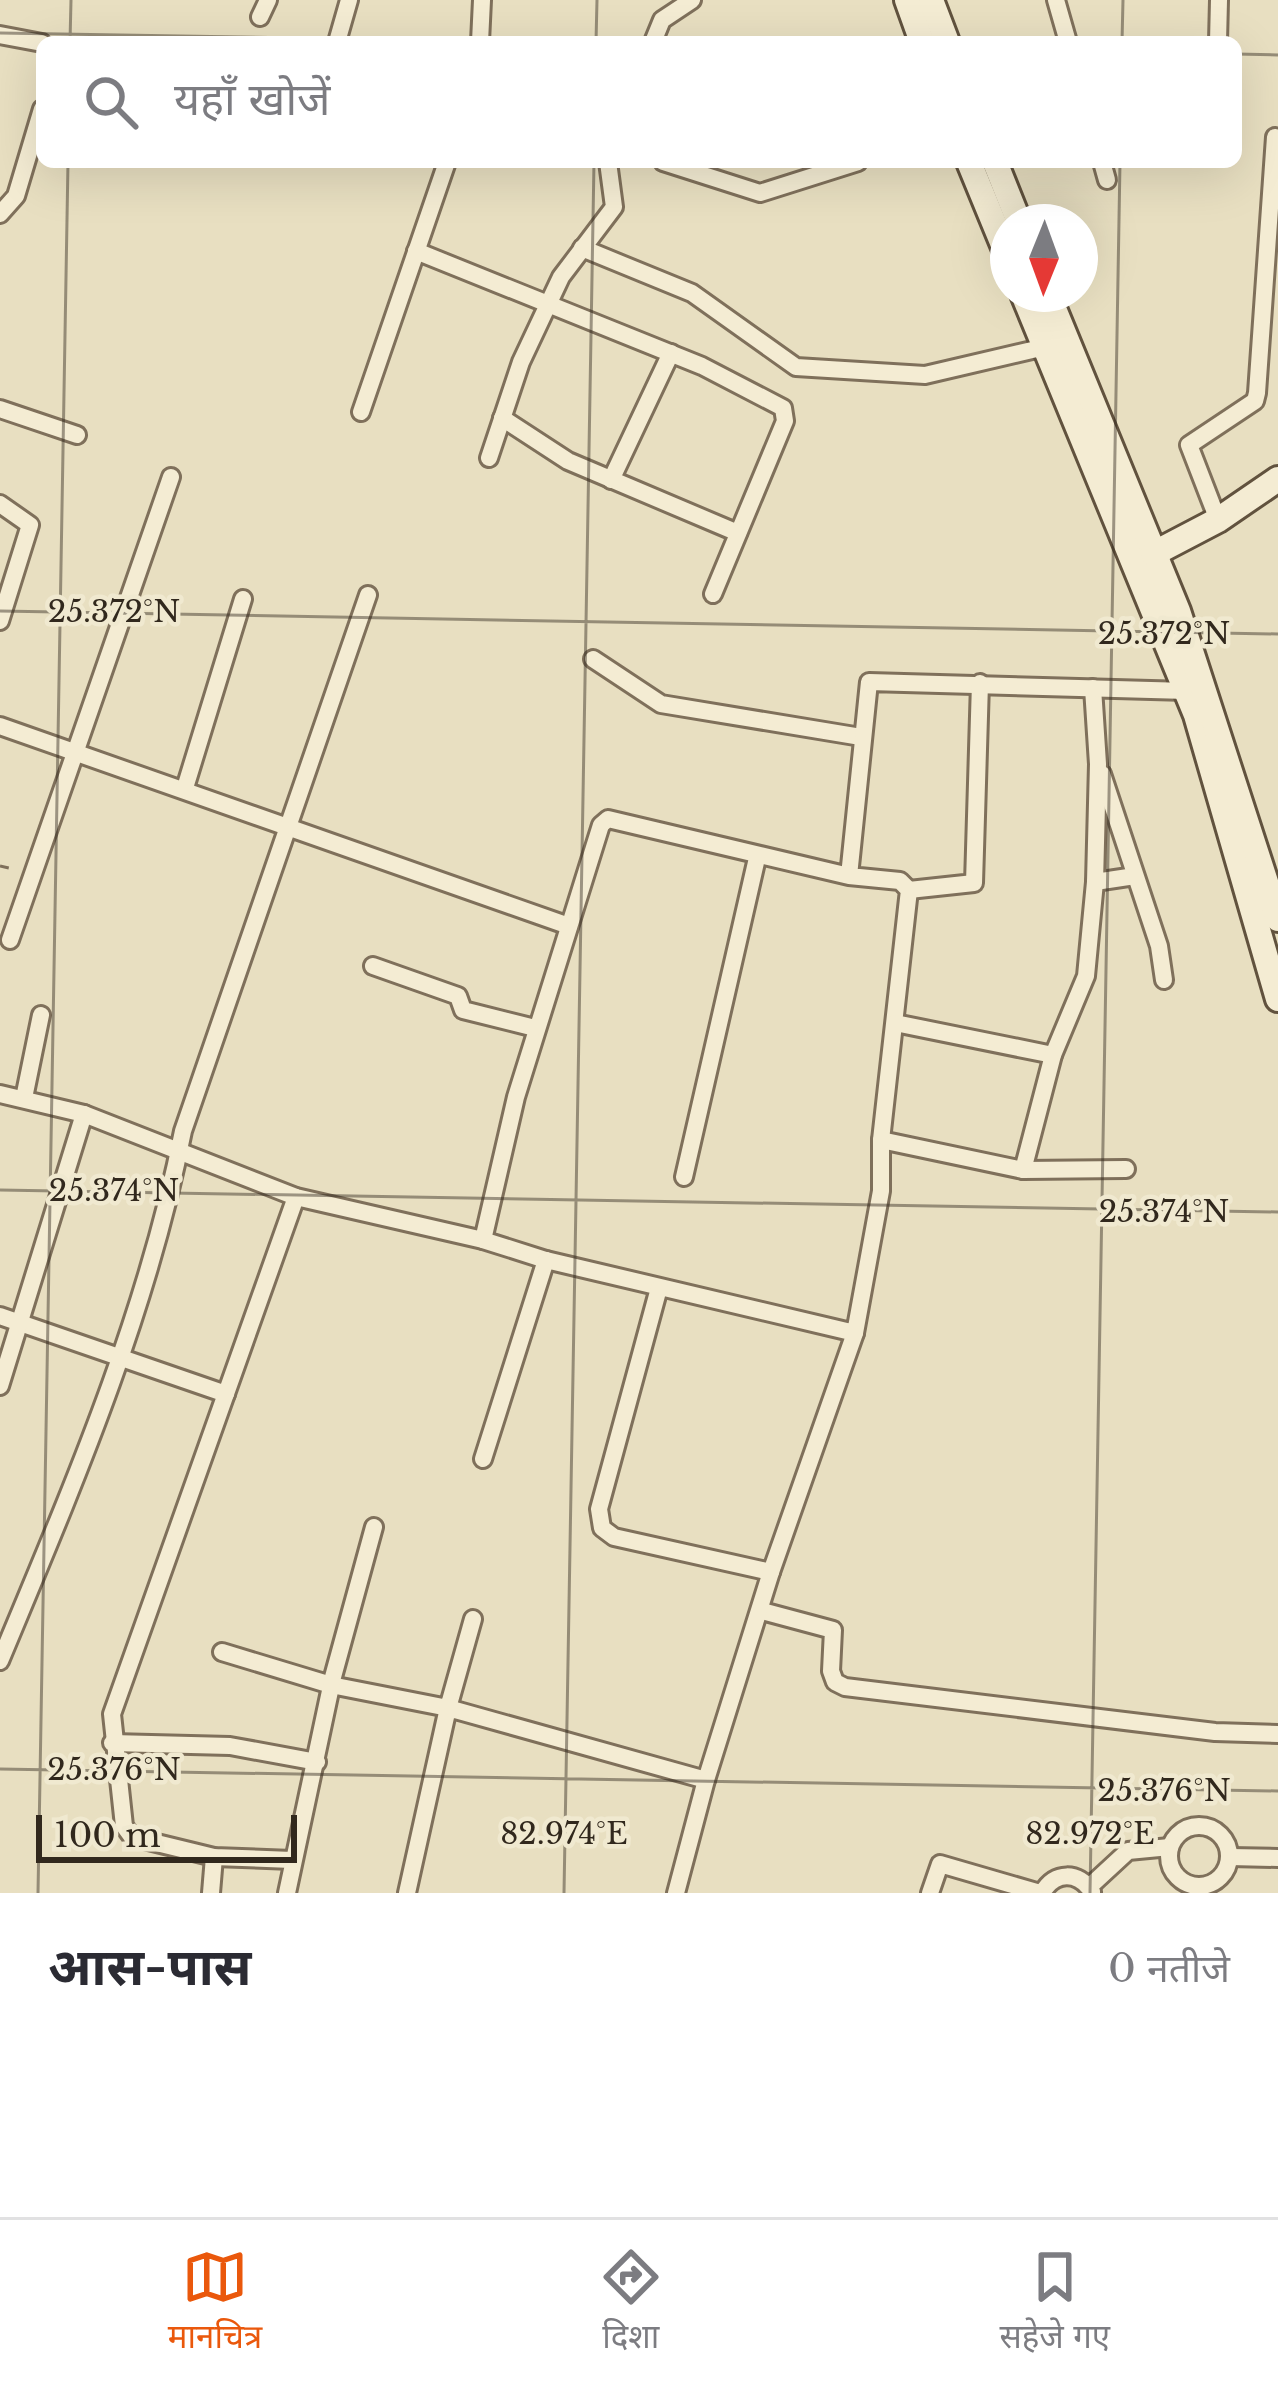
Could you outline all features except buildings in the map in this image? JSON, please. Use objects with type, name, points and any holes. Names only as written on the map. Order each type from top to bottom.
[{"type":"street","points":[[339,36],[349,0]]},
{"type":"street","points":[[480,36],[482,0]]},
{"type":"street","points":[[655,36],[662,20],[692,0]]},
{"type":"street","points":[[907,0],[920,36]]},
{"type":"street","points":[[931,0],[945,36]]},
{"type":"street","points":[[1056,0],[1066,36]]},
{"type":"street","points":[[1218,36],[1219,0]]},
{"type":"street","points":[[0,35],[36,42]]},
{"type":"street","points":[[0,214],[16,196],[36,129]]},
{"type":"street","points":[[1218,520],[1189,445],[1255,401],[1258,392],[1275,137]]},
{"type":"street","points":[[361,412],[439,168]]},
{"type":"street","points":[[489,458],[549,303],[614,207],[609,168]]},
{"type":"street","points":[[681,168],[760,194],[840,168]]},
{"type":"street","points":[[971,168],[990,213]]},
{"type":"street","points":[[997,168],[1012,204]]},
{"type":"street","points":[[582,248],[692,293],[796,367],[925,375],[1045,347]]},
{"type":"street","points":[[416,251],[670,353],[783,408],[784,421],[713,594]]},
{"type":"street","points":[[1030,312],[1187,692],[1278,999]]},
{"type":"street","points":[[1055,312],[1178,610],[1270,868],[1278,919]]},
{"type":"street","points":[[611,480],[670,353]]},
{"type":"street","points":[[0,409],[77,435]]},
{"type":"street","points":[[502,418],[540,447],[738,533]]},
{"type":"street","points":[[10,940],[171,478]]},
{"type":"street","points":[[1153,554],[1218,520],[1278,479]]},
{"type":"street","points":[[0,504],[30,525],[0,621]]},
{"type":"street","points":[[0,1661],[74,1491],[174,1192],[179,1154],[368,595]]},
{"type":"street","points":[[185,788],[243,599]]},
{"type":"street","points":[[592,659],[661,704],[861,737]]},
{"type":"street","points":[[849,876],[866,687],[875,679],[1187,692]]},
{"type":"street","points":[[909,890],[974,883],[980,683]]},
{"type":"street","points":[[1023,1170],[1054,1055],[1086,976],[1095,882],[1098,764],[1093,688]]},
{"type":"street","points":[[0,726],[288,823],[568,926]]},
{"type":"street","points":[[1098,764],[1164,980]]},
{"type":"street","points":[[483,1240],[535,1028],[601,825],[608,819],[758,858],[900,881],[909,890]]},
{"type":"street","points":[[684,1177],[758,858]]},
{"type":"street","points":[[1095,882],[1135,876]]},
{"type":"street","points":[[676,1893],[771,1572],[855,1333],[881,1191],[881,1140],[909,890]]},
{"type":"street","points":[[373,966],[458,996],[463,1010],[535,1028]]},
{"type":"street","points":[[24,1098],[41,1015]]},
{"type":"street","points":[[895,1024],[1054,1055]]},
{"type":"street","points":[[0,1094],[84,1114],[296,1197],[855,1333]]},
{"type":"street","points":[[0,1386],[84,1114]]},
{"type":"street","points":[[881,1140],[1023,1170],[1126,1169]]},
{"type":"street","points":[[292,1860],[214,1857],[132,1837],[124,1826],[112,1714],[296,1197]]},
{"type":"street","points":[[483,1460],[546,1261]]},
{"type":"street","points":[[659,1288],[599,1509],[602,1528],[614,1537],[771,1572]]},
{"type":"street","points":[[0,1316],[226,1394]]},
{"type":"street","points":[[287,1893],[331,1685],[374,1527]]},
{"type":"street","points":[[762,1611],[833,1630],[830,1671],[835,1682],[845,1687],[1215,1732],[1278,1734]]},
{"type":"street","points":[[407,1893],[473,1619]]},
{"type":"street","points":[[222,1652],[331,1685],[448,1708],[706,1780]]},
{"type":"street","points":[[112,1743],[230,1746],[317,1762]]},
{"type":"street","points":[[931,1893],[940,1864],[1041,1893],[1049,1882],[1065,1876],[1091,1890],[1128,1851],[1170,1847],[1190,1827],[1209,1827],[1225,1839],[1230,1857],[1222,1876],[1194,1886],[1176,1876],[1170,1847]]},
{"type":"street","points":[[211,1893],[214,1857]]},
{"type":"street","points":[[1230,1857],[1278,1858]]}]
